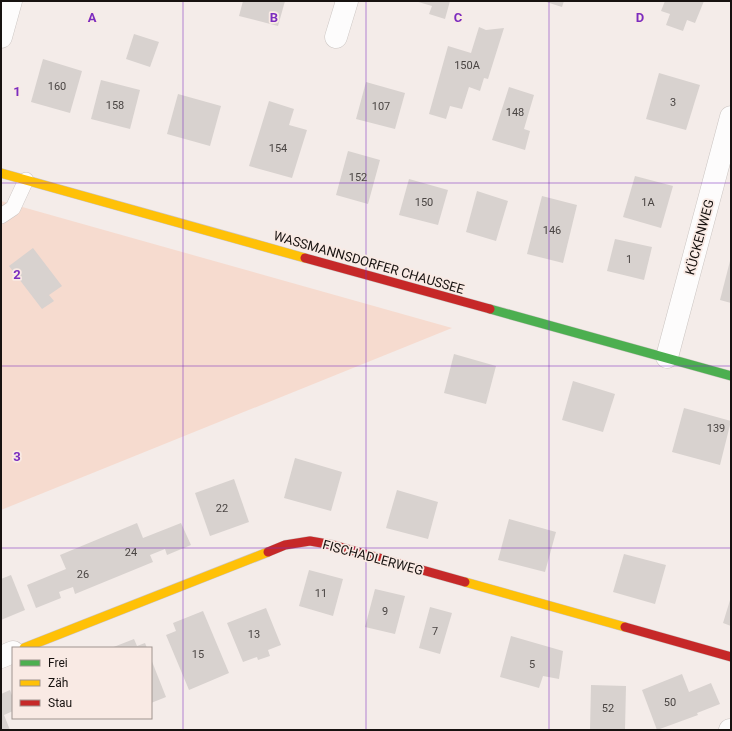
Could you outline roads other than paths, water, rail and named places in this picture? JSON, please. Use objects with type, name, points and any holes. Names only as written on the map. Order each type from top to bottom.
[{"type":"street","points":[[1,37],[11,1]]},
{"type":"street","points":[[336,37],[347,1]]},
{"type":"street","name":"KÜCKENWEG","points":[[667,357],[731,117]]},
{"type":"street","name":"WASSMANNSDORFER CHAUSSEE","points":[[1,173],[731,376]]},
{"type":"street","name":"FISCHADLERWEG","points":[[27,647],[285,545],[310,541],[333,545],[731,657]]},
{"type":"street","points":[[1,657],[12,652]]},
{"type":"lane","points":[[1,216],[13,208],[26,180]]}]
